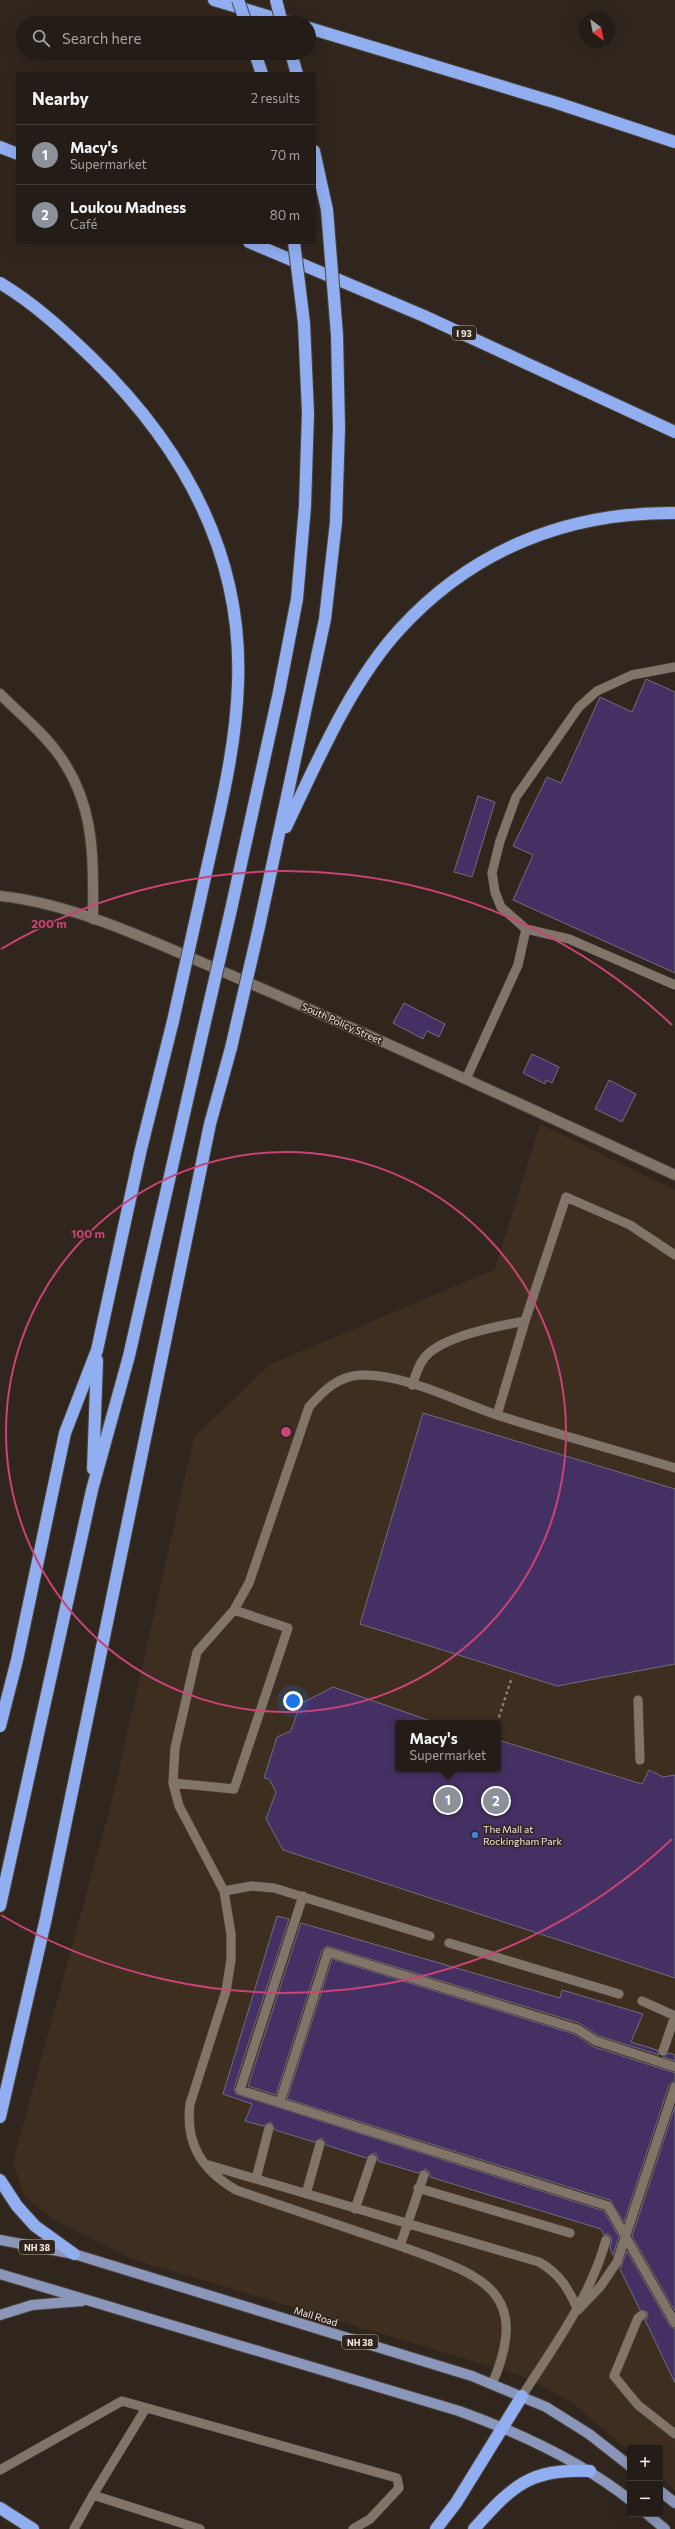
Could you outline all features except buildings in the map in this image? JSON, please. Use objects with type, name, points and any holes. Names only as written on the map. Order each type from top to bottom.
[{"type":"highway","points":[[214,0],[268,16]]},
{"type":"highway","points":[[238,0],[244,16]]},
{"type":"highway","points":[[276,0],[280,16]]},
{"type":"highway","points":[[316,30],[558,103],[675,142]]},
{"type":"highway","points":[[257,60],[261,72]]},
{"type":"highway","points":[[293,60],[296,72]]},
{"type":"highway","points":[[0,147],[16,153]]},
{"type":"highway","points":[[0,2117],[46,1918],[210,1124],[231,1048],[259,927],[325,619],[336,522],[339,428],[337,335],[327,210],[316,160]]},
{"type":"highway","name":"I 93","points":[[254,244],[438,322],[675,432]]},
{"type":"highway","points":[[0,1906],[92,1490],[129,1356],[230,914],[279,692],[297,599],[305,506],[308,413],[304,323],[294,244]]},
{"type":"highway","points":[[0,283],[34,306],[72,338],[125,392],[152,423],[190,481],[217,545],[234,612],[238,682],[232,750],[173,1021],[141,1149],[97,1350],[65,1433],[17,1660],[0,1726]]},
{"type":"highway","points":[[277,844],[336,724],[367,674],[399,629],[429,600],[496,554],[538,534],[609,516],[675,513]]},
{"type":"highway","points":[[92,1490],[97,1350]]},
{"type":"highway","points":[[0,2180],[17,2206],[35,2226],[74,2254]]},
{"type":"highway","points":[[436,2529],[456,2503],[522,2396]]},
{"type":"highway","points":[[474,2529],[511,2491],[535,2476],[552,2471],[590,2471]]},
{"type":"highway","points":[[0,2508],[33,2529]]},
{"type":"main road","name":"Mall Road","points":[[0,2240],[74,2254],[472,2376],[546,2407],[589,2434],[627,2464]]},
{"type":"main road","points":[[0,2274],[459,2411],[503,2427],[590,2471],[627,2498]]},
{"type":"main road","points":[[0,2315],[32,2305],[92,2301]]},
{"type":"main road","points":[[663,2493],[675,2503]]},
{"type":"main road","points":[[651,2517],[665,2529]]},
{"type":"street","points":[[0,694],[59,755],[81,793],[88,814],[91,836],[93,919]]},
{"type":"street","name":"South Policy Street","points":[[0,896],[93,919],[137,935],[302,1005],[675,1175]]},
{"type":"lane","points":[[675,667],[632,676],[597,690],[579,707],[516,798],[500,841],[492,873],[495,892],[501,907],[526,929],[569,939],[675,985]]},
{"type":"lane","points":[[466,1079],[518,965],[526,929]]},
{"type":"lane","points":[[497,1415],[525,1321],[566,1197],[630,1225],[675,1255]]},
{"type":"lane","points":[[412,1385],[420,1363],[426,1356],[438,1348],[464,1336],[525,1321]]},
{"type":"lane","points":[[492,2384],[504,2354],[507,2320],[503,2307],[495,2294],[478,2277],[400,2246],[236,2190],[220,2180],[205,2164],[195,2150],[188,2123],[190,2104],[226,1991],[231,1960],[231,1934],[224,1891],[179,1806],[173,1782],[175,1748],[197,1652],[234,1610],[249,1583],[308,1408],[320,1394],[338,1380],[360,1375],[379,1376],[412,1385],[497,1415],[675,1468]]},
{"type":"lane","points":[[173,1782],[234,1789],[288,1628],[234,1610]]},
{"type":"lane","points":[[638,1700],[640,1760]]},
{"type":"lane","points":[[224,1891],[252,1886],[274,1888],[430,1936]]},
{"type":"lane","points":[[303,1896],[240,2090],[608,2206],[675,2323]]},
{"type":"lane","points":[[449,1943],[619,1994]]},
{"type":"lane","points":[[280,2102],[328,1952],[577,2030],[596,2041],[675,2067]]},
{"type":"lane","points":[[642,2001],[675,2016],[663,2051]]},
{"type":"lane","points":[[578,2310],[600,2287],[616,2262],[675,2087]]},
{"type":"lane","points":[[256,2179],[269,2128]]},
{"type":"lane","points":[[306,2194],[320,2144]]},
{"type":"lane","points":[[355,2209],[372,2160]]},
{"type":"lane","points":[[205,2164],[539,2262],[553,2270],[563,2280],[578,2310]]},
{"type":"lane","points":[[400,2246],[418,2188],[424,2175]]},
{"type":"lane","points":[[418,2188],[570,2233]]},
{"type":"lane","points":[[522,2396],[578,2310],[600,2262],[606,2240]]},
{"type":"lane","points":[[642,2315],[638,2318],[614,2376],[638,2406],[675,2434]]},
{"type":"lane","points":[[0,2470],[122,2401],[397,2478],[399,2488],[370,2518],[353,2529]]},
{"type":"lane","points":[[74,2529],[146,2408]]},
{"type":"lane","points":[[93,2495],[200,2529]]},
{"type":"path","points":[[498,1720],[512,1677]]},
{"type":"shaded area","name":"The Mall at Rockingham Park","points":[[540,1124],[675,1190],[675,2490],[663,2480],[663,2445],[627,2445],[627,2449],[570,2401],[519,2375],[132,2259],[52,2219],[24,2195],[13,2162],[113,1796],[194,1437],[269,1365],[495,1269]]},
{"type":"place","name":"Macy's","points":[[448,1800]]},
{"type":"place","name":"Loukou Madness","points":[[496,1801]]},
{"type":"place","name":"The Mall at Rockingham Park","points":[[475,1835]]}]
